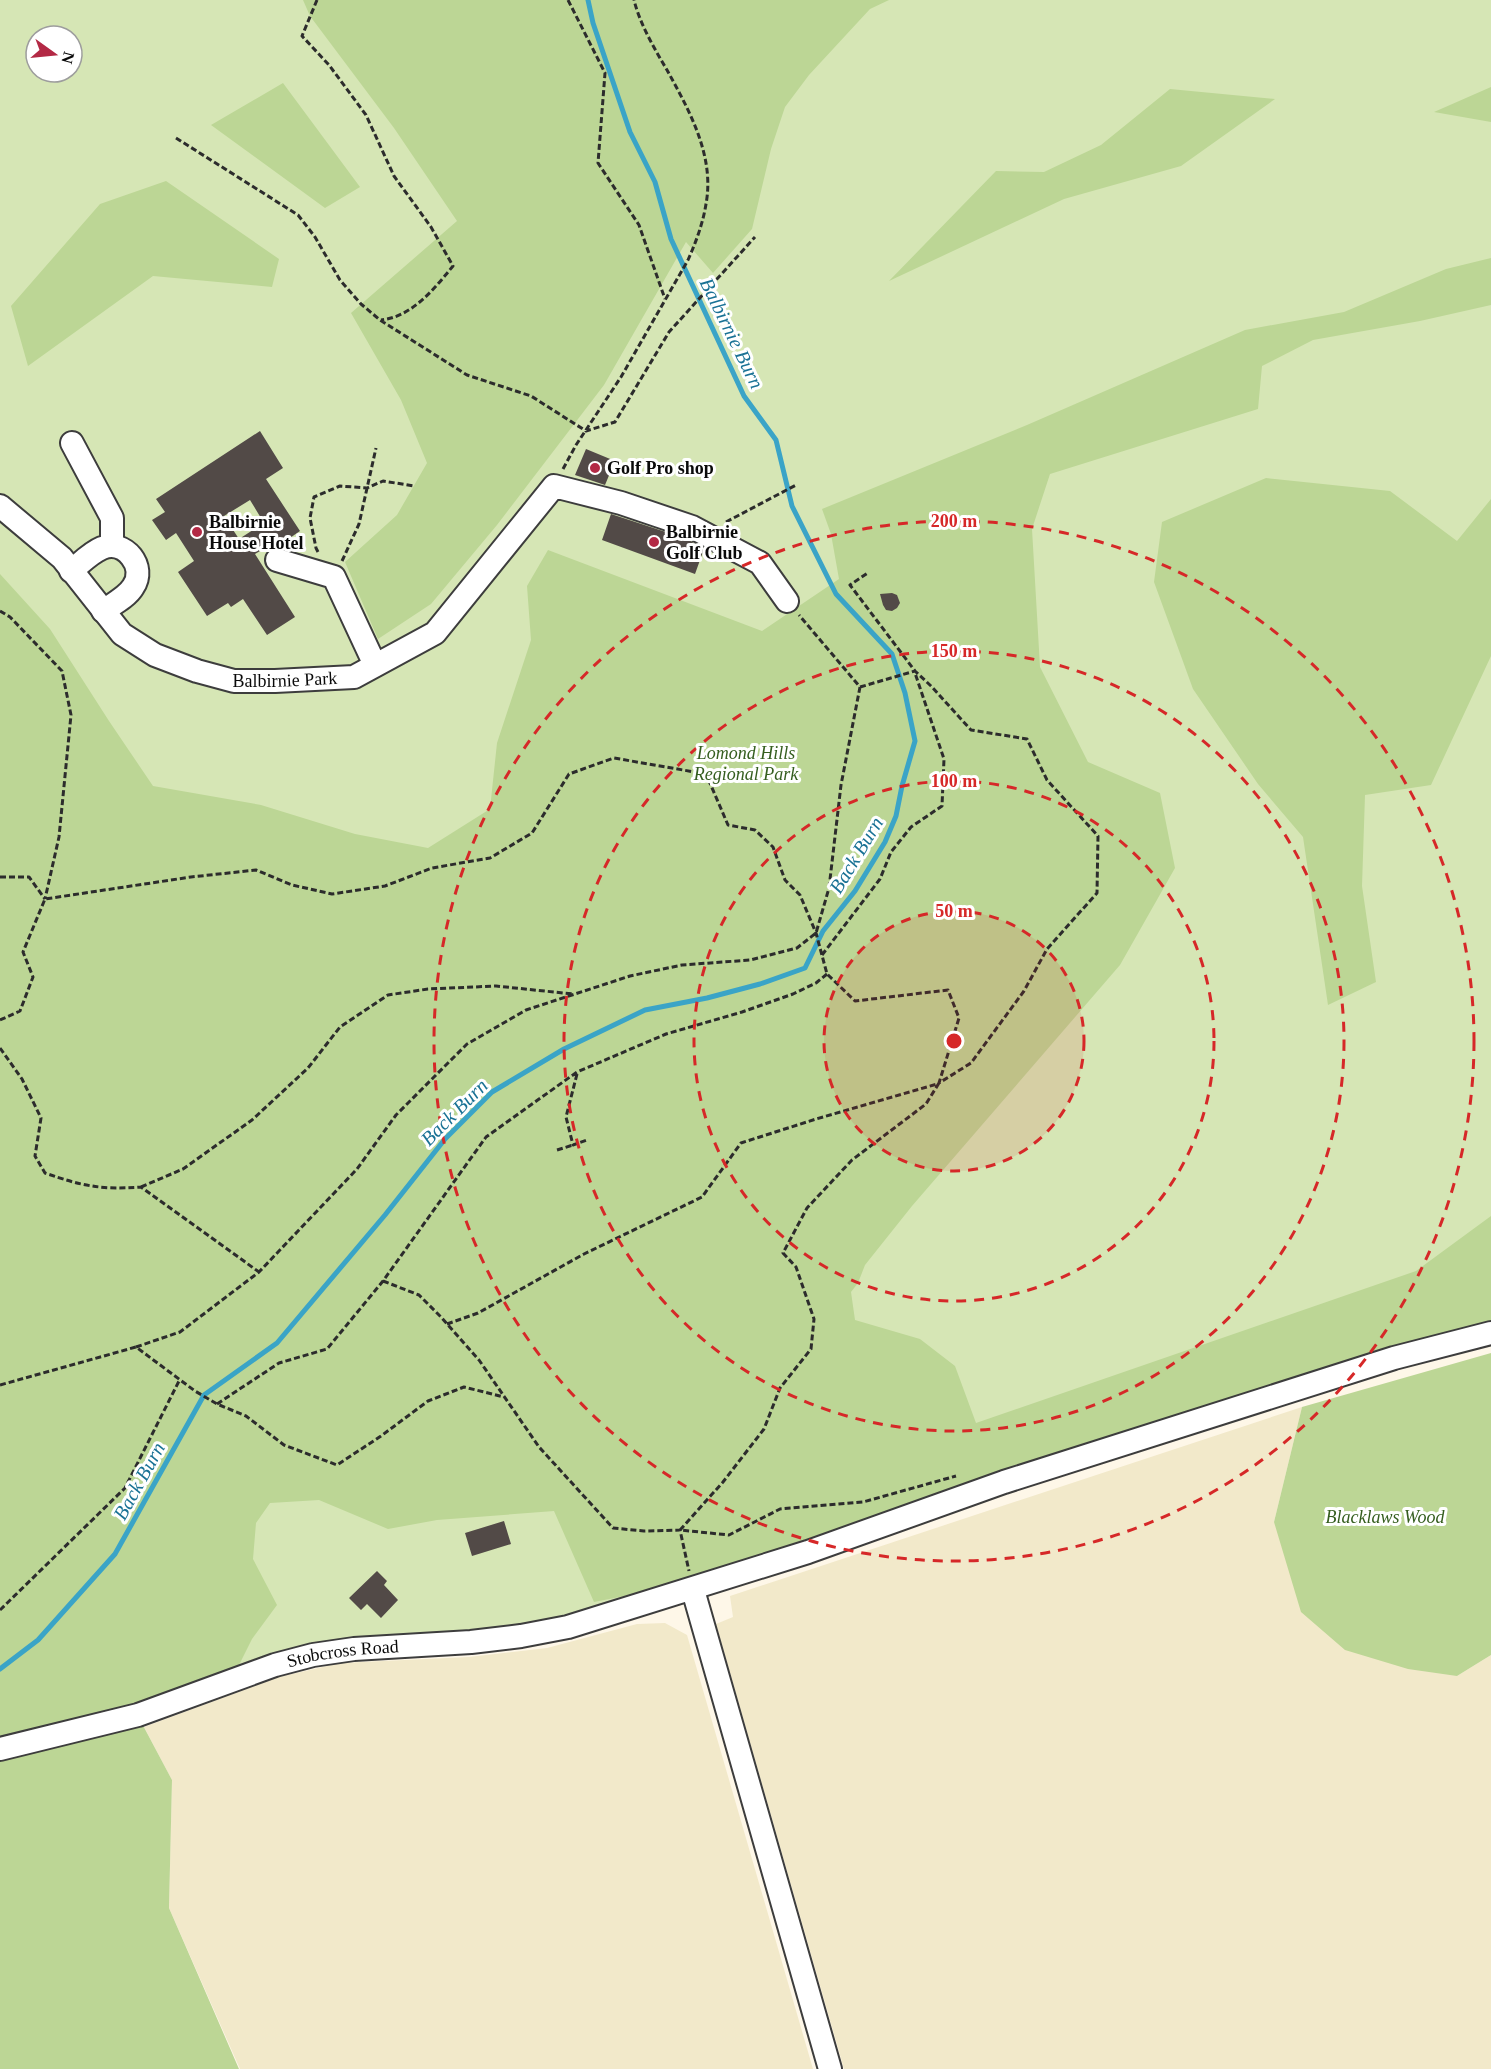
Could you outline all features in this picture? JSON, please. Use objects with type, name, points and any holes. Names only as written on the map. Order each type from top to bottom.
[{"type":"street","points":[[72,443],[112,518],[112,546]]},
{"type":"street","points":[[554,486],[621,503],[705,534],[760,563],[787,601]]},
{"type":"street","name":"Balbirnie Park","points":[[0,506],[62,558],[122,634],[155,656],[234,681],[275,681],[354,676],[435,633],[554,486]]},
{"type":"street","points":[[71,571],[95,552],[112,546],[121,548],[135,560],[138,571],[133,588],[103,611]]},
{"type":"street","points":[[277,560],[334,578],[375,665]]},
{"type":"street","name":"Stobcross Road","points":[[0,1749],[138,1715],[275,1665],[313,1655],[354,1649],[471,1642],[568,1627],[693,1590],[808,1552],[1004,1482],[1394,1358],[1491,1333]]},
{"type":"street","points":[[693,1590],[830,2069]]},
{"type":"path","points":[[317,0],[302,36],[329,64],[366,115],[393,177],[431,227],[453,266],[428,296],[392,319],[380,320]]},
{"type":"path","points":[[568,0],[605,73],[598,163],[639,225],[665,299]]},
{"type":"path","points":[[554,486],[680,275],[688,260],[707,202],[707,173],[700,138],[684,100],[652,45],[634,0]]},
{"type":"path","points":[[176,138],[298,215],[315,237],[340,280],[361,304],[380,320],[466,375],[531,396],[586,431],[615,422],[669,333],[755,237]]},
{"type":"path","points":[[334,578],[359,524],[376,448]]},
{"type":"path","points":[[334,578],[316,548],[310,518],[314,496],[340,486],[367,488],[383,481],[414,486]]},
{"type":"path","points":[[705,534],[796,485]]},
{"type":"path","points":[[447,1324],[478,1313],[584,1254],[702,1197],[741,1143],[939,1083],[971,1063],[1024,991],[1047,949],[1097,893],[1098,836],[1047,780],[1027,738],[971,730],[915,671],[850,585],[869,572]]},
{"type":"path","points":[[787,601],[860,687]]},
{"type":"path","points":[[0,611],[10,617],[62,671],[71,715],[59,837],[45,899],[22,952],[33,977],[20,1011],[0,1020]]},
{"type":"path","points":[[860,687],[915,671]]},
{"type":"path","points":[[822,955],[880,879],[891,852],[911,827],[942,807],[944,759],[915,671]]},
{"type":"path","points":[[0,1385],[136,1347],[180,1332],[259,1272],[357,1169],[396,1115],[467,1044],[526,1010],[630,976],[682,965],[750,960],[797,948],[816,933],[829,888],[841,785],[860,687]]},
{"type":"path","points":[[45,899],[191,877],[256,870],[292,885],[332,894],[385,886],[432,868],[490,858],[532,833],[569,774],[614,758],[706,774],[728,825],[755,830],[773,847],[785,880],[800,895],[816,933],[827,974],[855,1001],[948,990],[959,1018],[939,1083],[926,1104],[852,1161],[807,1208],[783,1253],[796,1267],[814,1319],[811,1349],[780,1389],[764,1429],[723,1482],[680,1530]]},
{"type":"path","points":[[0,876],[29,877],[45,899]]},
{"type":"path","points":[[217,1404],[279,1362],[327,1349],[383,1281],[486,1137],[577,1072],[666,1034],[742,1012],[793,994],[816,983],[827,974]]},
{"type":"path","points":[[0,1048],[22,1079],[41,1118],[35,1156],[45,1173],[76,1184],[110,1189],[141,1187],[183,1169],[252,1120],[308,1068],[340,1027],[388,995],[428,988],[496,986],[575,994]]},
{"type":"path","points":[[573,1145],[566,1117],[577,1072]]},
{"type":"path","points":[[557,1150],[587,1140]]},
{"type":"path","points":[[141,1187],[259,1272]]},
{"type":"path","points":[[383,1281],[419,1295],[447,1324],[479,1360],[539,1447],[613,1528],[644,1531],[680,1530],[729,1535],[780,1509],[864,1502],[966,1473]]},
{"type":"path","points":[[136,1347],[195,1391],[217,1404],[246,1416],[284,1445],[337,1465],[428,1401],[464,1387],[504,1397]]},
{"type":"path","points":[[0,1610],[126,1488],[180,1379]]},
{"type":"path","points":[[680,1530],[693,1590]]},
{"type":"shaded area","points":[[1302,1407],[1274,1522],[1457,1676],[1491,1655],[1491,2069],[844,2069],[716,1624],[733,1617],[730,1596]]},
{"type":"shaded area","points":[[665,1623],[687,1635],[813,2069],[240,2069],[169,1908],[172,1780],[144,1727],[279,1677],[340,1663],[469,1657],[547,1648],[637,1624]]},
{"type":"green space","name":"Lomond Hills Regional Park","points":[[0,0],[1491,0],[1491,1334],[568,1627],[313,1655],[0,1749]]},
{"type":"green space","points":[[303,0],[889,0],[870,9],[809,75],[785,107],[771,149],[752,229],[713,273],[686,242],[604,385],[497,525],[431,604],[378,639],[345,562],[397,515],[427,463],[401,400],[351,313],[457,221],[394,128],[310,16]]},
{"type":"green space","points":[[283,83],[360,187],[325,208],[211,125]]},
{"type":"green space","points":[[1491,87],[1491,122],[1434,112]]},
{"type":"green space","points":[[1170,89],[1275,99],[1181,166],[1064,199],[889,281],[996,171],[1044,172],[1101,145]]},
{"type":"green space","points":[[166,181],[279,259],[272,287],[153,276],[28,366],[11,306],[100,204]]},
{"type":"green space","points":[[1491,258],[1491,305],[1420,321],[1313,340],[1262,366],[1258,409],[1050,474],[1032,529],[1040,667],[1088,762],[1160,793],[1175,868],[1120,965],[912,1206],[865,1265],[858,1283],[851,1292],[855,1320],[920,1339],[955,1366],[976,1423],[1416,1271],[1491,1216],[1491,1322],[1430,1336],[1001,1472],[681,1585],[594,1602],[554,1511],[437,1520],[388,1529],[319,1500],[270,1503],[256,1523],[253,1559],[277,1605],[252,1639],[231,1681],[138,1716],[172,1780],[169,1908],[239,2069],[0,2069],[0,574],[50,629],[153,786],[261,805],[355,834],[428,848],[490,809],[497,743],[531,640],[527,586],[548,550],[762,631],[839,579],[831,534],[822,509],[1027,425],[1245,330],[1344,312],[1446,269]]},
{"type":"green space","points":[[1266,478],[1390,491],[1457,541],[1491,499],[1491,656],[1431,785],[1365,795],[1362,886],[1376,982],[1328,1005],[1303,837],[1258,784],[1193,689],[1154,582],[1162,522]]},
{"type":"green space","name":"Blacklaws Wood","points":[[1491,1353],[1491,1655],[1457,1676],[1408,1669],[1345,1650],[1301,1612],[1274,1522],[1302,1407]]},
{"type":"building","name":"Balbirnie House Hotel","points":[[260,431],[283,468],[266,479],[300,531],[284,542],[282,538],[255,554],[295,617],[267,635],[243,599],[231,607],[228,603],[207,616],[178,572],[194,561],[176,533],[166,540],[152,520],[165,512],[156,499]],"holes":[[[250,500],[264,523],[239,539],[224,516]]]},
{"type":"building","name":"Golf Pro shop","points":[[586,449],[615,461],[605,485],[575,475]]},
{"type":"building","name":"Balbirnie Golf Club","points":[[611,514],[687,539],[704,549],[695,574],[602,540]]},
{"type":"building","points":[[880,594],[897,595],[900,603],[897,608],[892,611],[886,610]]},
{"type":"building","points":[[504,1521],[511,1544],[472,1556],[465,1533]]},
{"type":"building","points":[[377,1571],[387,1581],[384,1585],[398,1600],[381,1618],[367,1604],[361,1610],[349,1598]]},
{"type":"waterway","name":"Back Burn","points":[[0,1669],[38,1640],[115,1554],[204,1395],[277,1343],[385,1215],[445,1139],[492,1092],[564,1049],[645,1010],[707,998],[760,984],[805,968],[823,931],[855,891],[885,842],[896,816],[915,741],[905,693],[892,654],[836,594],[792,506],[776,440],[744,396],[671,239],[655,182],[630,132],[593,23],[588,0]]},
{"type":"place","name":"Golf Pro shop","points":[[595,468]]},
{"type":"place","name":"Balbirnie House Hotel","points":[[197,532]]},
{"type":"place","name":"Balbirnie Golf Club","points":[[654,542]]},
{"type":"water label","name":"Balbirnie Burn","points":[[732,333]]}]
